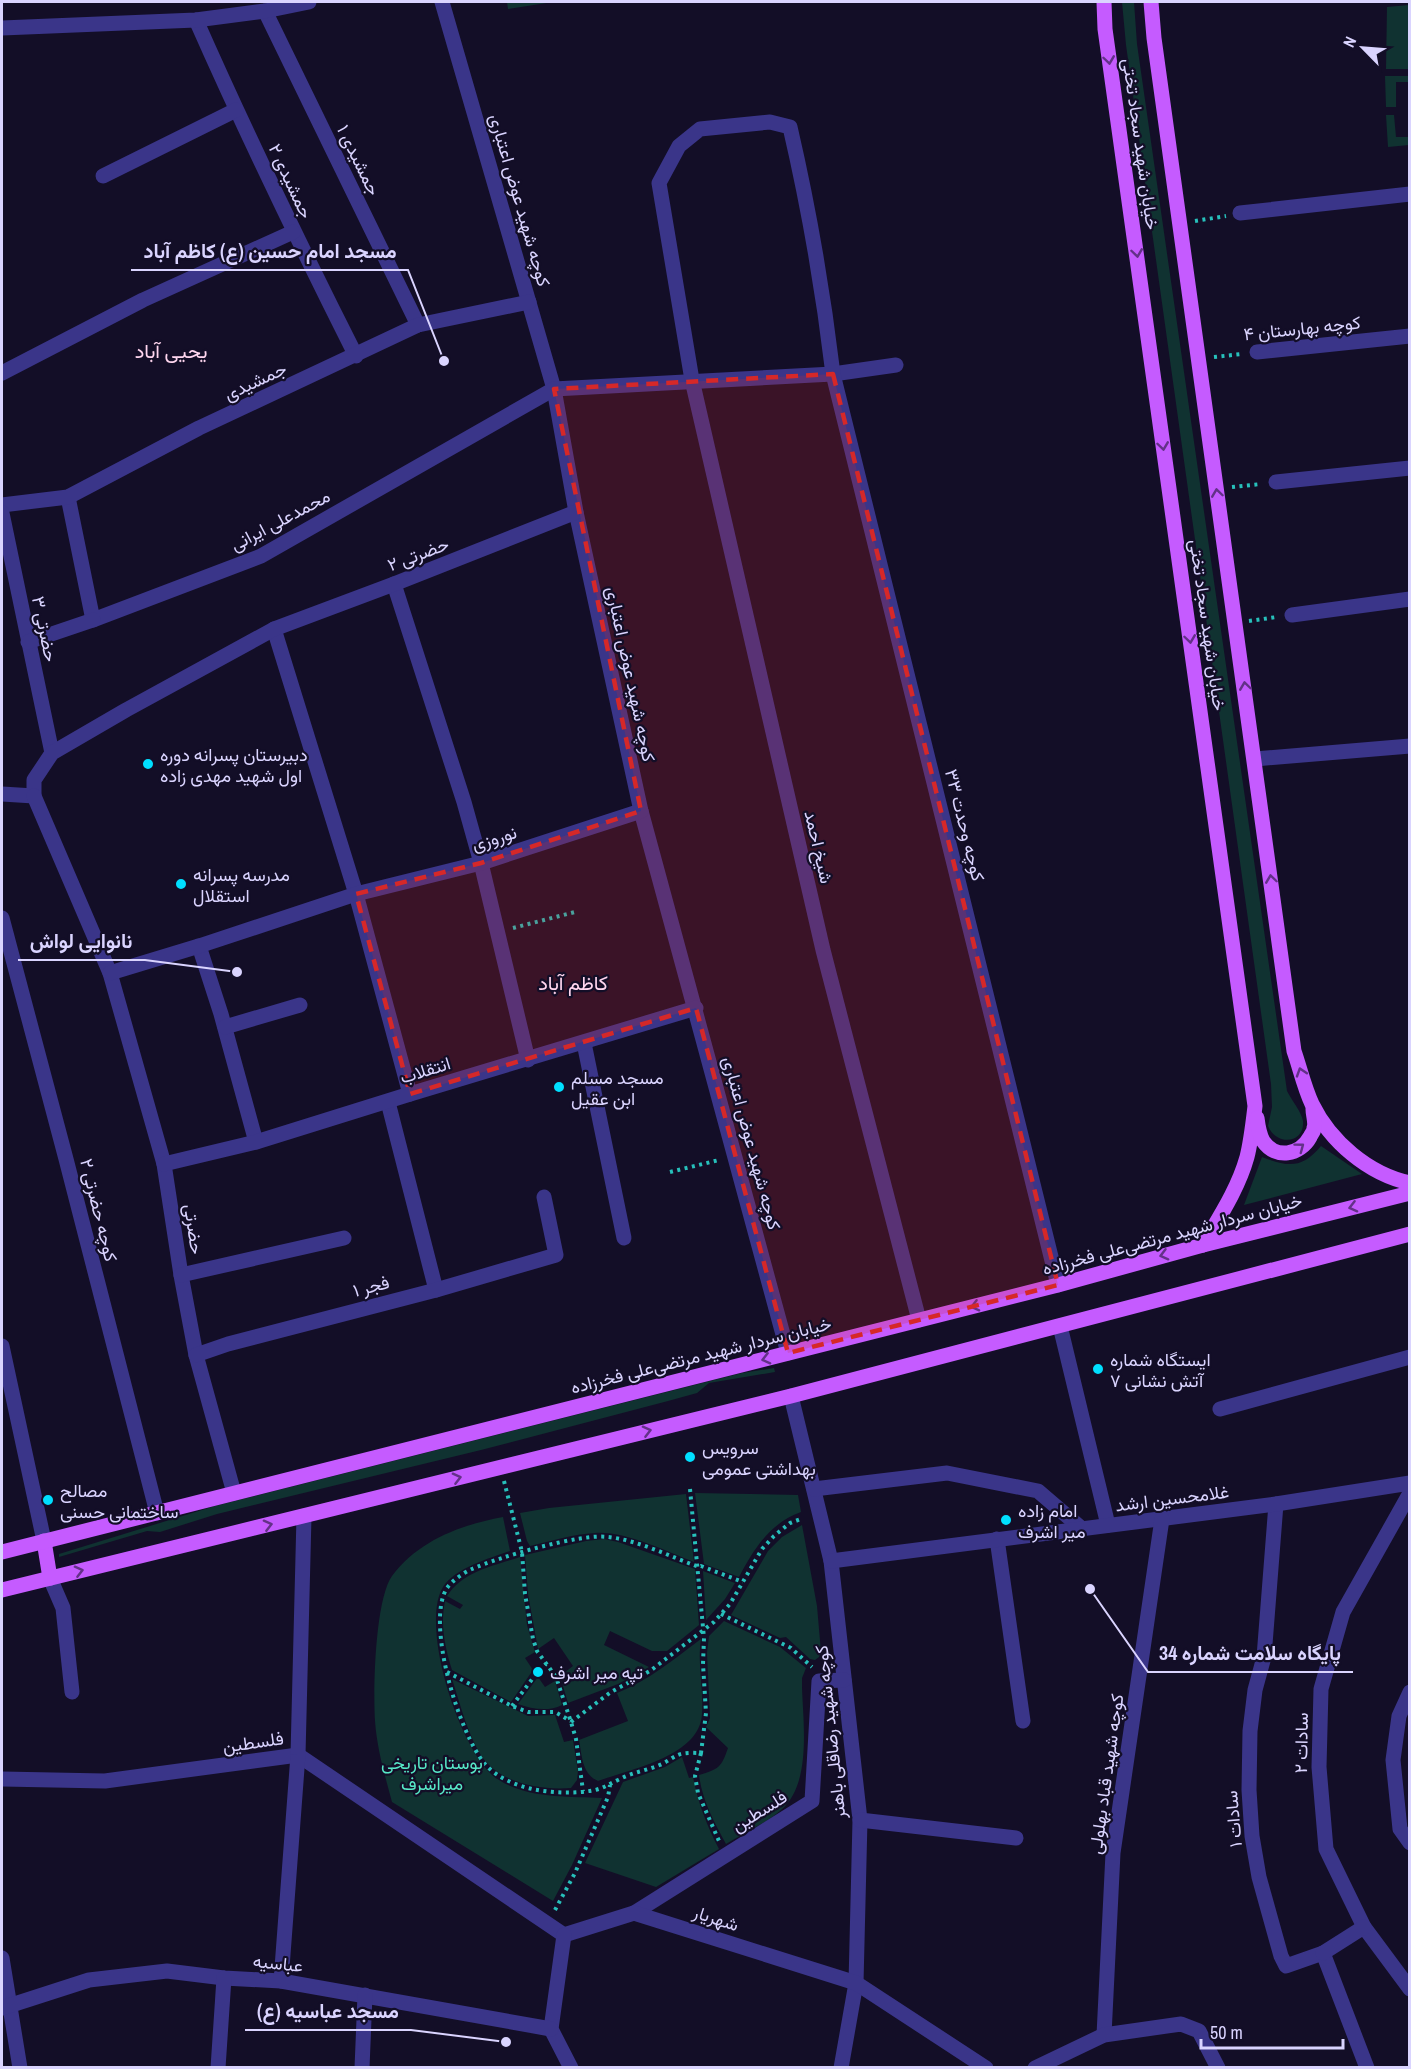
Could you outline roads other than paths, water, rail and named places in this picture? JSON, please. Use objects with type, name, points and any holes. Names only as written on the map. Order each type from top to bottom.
[{"type":"main road","name":"خیابان شهید سجاد تختی","points":[[1104,2],[1105,28],[1255,1106],[1247,1156],[1238,1184],[1203,1245]]},
{"type":"main road","name":"خیابان شهید سجاد تختی","points":[[1151,2],[1154,38],[1294,1051],[1312,1105],[1334,1138],[1349,1152],[1372,1167],[1400,1181],[1410,1183]]},
{"type":"main road","points":[[1255,1106],[1258,1129],[1264,1142],[1277,1152],[1286,1154],[1296,1152],[1306,1143],[1315,1128],[1312,1105]]},
{"type":"main road","name":"خیابان سردار شهید مرتضی‌علی فخرزاده","points":[[2,1552],[1058,1285],[1203,1245],[1410,1193]]},
{"type":"main road","points":[[2,1590],[791,1396],[1410,1234]]},
{"type":"main road","points":[[44,1541],[50,1578]]},
{"type":"street","points":[[2,28],[196,20],[265,11],[309,2]]},
{"type":"street","name":"کوچه شهید عوض اعتباری","points":[[442,2],[554,389],[576,512],[641,811],[788,1353]]},
{"type":"street","name":"جمشیدی ۱","points":[[265,11],[418,326]]},
{"type":"street","name":"جمشیدی ۲","points":[[196,20],[293,232],[356,356]]},
{"type":"street","points":[[103,176],[236,110]]},
{"type":"street","name":"شیخ احمد","points":[[804,188],[790,127],[770,122],[700,129],[679,146],[659,183],[692,380],[823,950],[918,1320]]},
{"type":"street","name":"کوچه وحدت ۳۳","points":[[804,188],[823,288],[833,374],[1058,1285]]},
{"type":"street","points":[[1240,213],[1410,194]]},
{"type":"street","points":[[2,373],[143,300],[293,232]]},
{"type":"street","name":"جمشیدی","points":[[2,505],[68,497],[199,428],[418,326],[529,302]]},
{"type":"street","name":"کوچه بهارستان ۴","points":[[1257,352],[1410,336]]},
{"type":"street","points":[[554,389],[833,374],[896,365]]},
{"type":"street","name":"محمدعلی ایرانی","points":[[28,642],[93,620],[261,556],[554,389]]},
{"type":"street","points":[[1276,482],[1410,468]]},
{"type":"street","points":[[68,497],[93,620]]},
{"type":"street","name":"حضرتی ۲","points":[[52,753],[274,629],[576,512]]},
{"type":"street","name":"حضرتی ۳","points":[[2,513],[52,753]]},
{"type":"street","points":[[394,584],[440,723],[481,863],[528,1060]]},
{"type":"street","points":[[1292,615],[1410,599]]},
{"type":"street","points":[[274,629],[356,894],[410,1094]]},
{"type":"street","points":[[1255,759],[1410,746]]},
{"type":"street","points":[[2,794],[34,796],[33,780],[52,753]]},
{"type":"street","name":"حضرتی","points":[[34,796],[110,973],[164,1164],[196,1355],[234,1493]]},
{"type":"street","name":"نوروزی","points":[[110,973],[356,894],[481,863],[641,811]]},
{"type":"street","name":"کوچه حضرتی ۲","points":[[2,918],[157,1512]]},
{"type":"street","points":[[199,946],[225,1027],[256,1142]]},
{"type":"street","points":[[225,1027],[300,1005]]},
{"type":"street","name":"انتقلاب","points":[[164,1164],[256,1142],[696,1008]]},
{"type":"street","points":[[584,1042],[624,1238]]},
{"type":"street","points":[[388,1102],[436,1290]]},
{"type":"street","name":"فجر ۱","points":[[196,1355],[228,1344],[436,1290],[555,1255],[544,1197]]},
{"type":"street","points":[[181,1275],[344,1238]]},
{"type":"street","points":[[1060,1326],[1108,1525]]},
{"type":"street","points":[[2,1346],[44,1541]]},
{"type":"street","points":[[1220,1409],[1410,1357]]},
{"type":"street","name":"کوچه شهید رضاقلی باهنر","points":[[791,1396],[831,1561],[860,1820],[856,1983],[841,2067]]},
{"type":"street","points":[[814,1489],[947,1473],[1038,1491],[1081,1528]]},
{"type":"street","name":"غلامحسین ارشد","points":[[831,1561],[1081,1528],[1162,1520],[1410,1483]]},
{"type":"street","name":"سادات ۲","points":[[1410,1493],[1343,1612],[1321,1689],[1319,1767],[1326,1849],[1364,1927],[1410,1989]]},
{"type":"street","name":"سادات ۱","points":[[1275,1504],[1264,1657],[1255,1690],[1250,1731],[1249,1790],[1252,1836],[1259,1877],[1281,1956],[1286,1966],[1323,1953]]},
{"type":"street","points":[[281,1981],[298,1755],[304,1516]]},
{"type":"street","name":"کوچه شهید قباد بهلولی","points":[[1104,2035],[1113,1853],[1162,1520]]},
{"type":"street","points":[[997,1539],[1023,1721]]},
{"type":"street","points":[[50,1578],[63,1608],[72,1692]]},
{"type":"street","name":"فلسطین","points":[[634,1912],[812,1801],[819,1682],[844,1680]]},
{"type":"street","points":[[1410,1692],[1399,1716],[1394,1760],[1400,1829],[1410,1843]]},
{"type":"street","name":"فلسطین","points":[[2,1779],[105,1781],[298,1755],[564,1935]]},
{"type":"street","points":[[860,1820],[1016,1838]]},
{"type":"street","points":[[572,2067],[551,2029],[564,1935],[634,1912]]},
{"type":"street","name":"شهریار","points":[[634,1912],[856,1983],[986,2067]]},
{"type":"street","points":[[1364,1927],[1323,1953],[1367,2067]]},
{"type":"street","points":[[2,1958],[6,2007],[20,2067]]},
{"type":"street","name":"عباسیه","points":[[6,2007],[89,1980],[167,1971],[224,1978],[281,1981],[551,2029]]},
{"type":"street","points":[[218,2067],[224,1978]]},
{"type":"street","points":[[362,2067],[365,1995]]},
{"type":"street","points":[[1035,2067],[1104,2035],[1181,2024],[1199,2031],[1218,2067]]},
{"type":"place","name":"مسجد امام حسین (ع) کاظم آباد","points":[[444,361]]},
{"type":"place","name":"دبیرستان پسرانه دوره اول شهید مهدی زاده","points":[[148,764]]},
{"type":"place","name":"مدرسه پسرانه استقلال","points":[[181,884]]},
{"type":"place","name":"نانوایی لواش","points":[[237,972]]},
{"type":"place","name":"مسجد مسلم ابن عقیل","points":[[559,1087]]},
{"type":"place","name":"ایستگاه شماره ۷ آتش نشانی","points":[[1098,1369]]},
{"type":"place","name":"سرویس بهداشتی عمومی","points":[[690,1457]]},
{"type":"place","name":"مصالح ساختمانی حسنی","points":[[48,1500]]},
{"type":"place","name":"امام زاده میر اشرف","points":[[1006,1520]]},
{"type":"place","name":"پایگاه سلامت شماره 34","points":[[1090,1589]]},
{"type":"place","name":"تپه میر اشرف","points":[[538,1672]]},
{"type":"place","name":"مسجد عباسیه (ع)","points":[[506,2042]]},
{"type":"district","name":"یحیی آباد","points":[[171,350]]},
{"type":"district","name":"کاظم آباد","points":[[573,982]]},
{"type":"park label","name":"بوستان تاریخی میراشرف","points":[[432,1772]]}]
